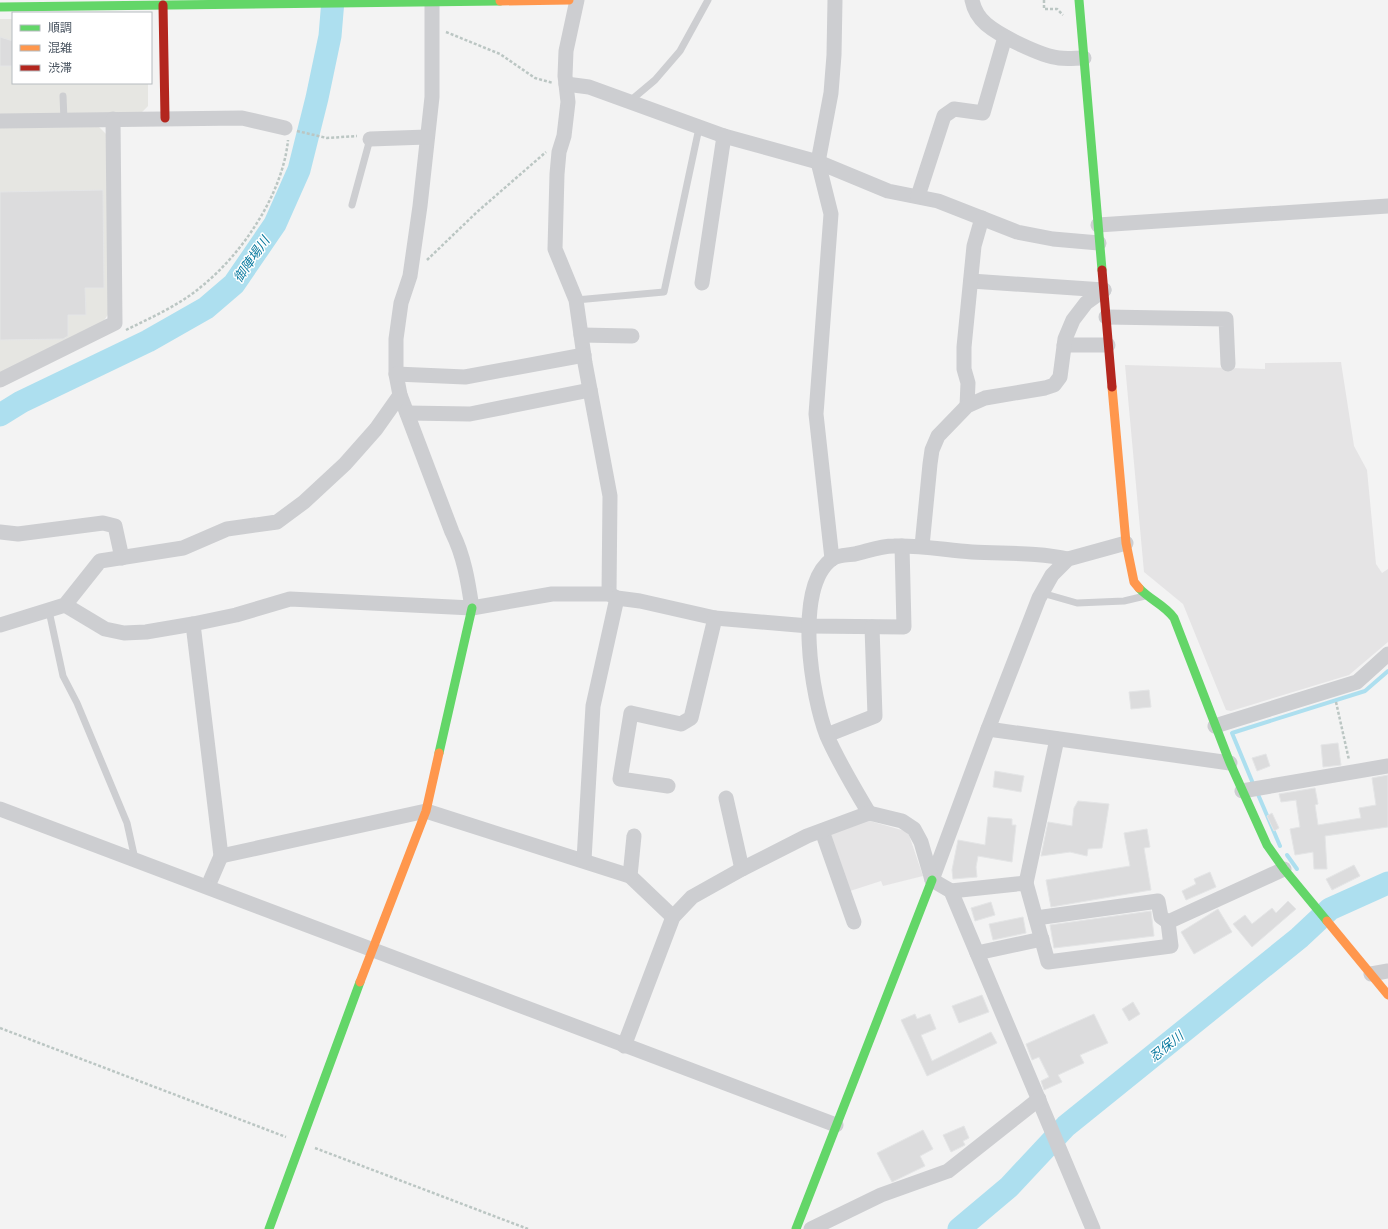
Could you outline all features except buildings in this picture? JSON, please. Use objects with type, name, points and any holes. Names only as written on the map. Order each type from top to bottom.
[{"type":"main road","points":[[0,6],[569,0]]},
{"type":"main road","points":[[1079,0],[1126,543],[1134,582],[1147,596],[1167,608],[1174,618],[1230,763],[1267,844],[1284,869],[1388,995]]},
{"type":"main road","points":[[163,5],[165,118]]},
{"type":"main road","points":[[269,1229],[300,1142],[426,811],[472,608]]},
{"type":"main road","points":[[796,1229],[932,880]]},
{"type":"street","points":[[577,0],[566,51],[566,84],[568,102],[564,136],[559,152],[557,174],[555,248],[576,300],[590,390],[610,496],[613,596],[593,706],[585,808],[584,860]]},
{"type":"street","points":[[832,559],[816,414],[831,214],[818,162],[831,93],[834,55],[835,0]]},
{"type":"street","points":[[972,0],[974,10],[985,23],[1005,37],[1059,58],[1084,58]]},
{"type":"street","points":[[432,1],[432,97],[420,206],[410,276],[401,303],[396,340],[396,374],[400,395],[452,532],[461,550],[467,573],[472,608]]},
{"type":"street","points":[[918,196],[944,116],[954,109],[983,113],[1005,37]]},
{"type":"street","points":[[566,84],[590,87],[699,128],[818,162],[888,190],[938,201],[1017,232],[1053,239],[1099,243]]},
{"type":"street","points":[[0,121],[242,118],[290,129]]},
{"type":"street","points":[[0,380],[115,323],[113,119]]},
{"type":"street","points":[[702,283],[724,136]]},
{"type":"street","points":[[370,139],[427,137]]},
{"type":"street","points":[[1098,225],[1388,206]]},
{"type":"street","points":[[967,406],[968,383],[964,369],[964,347],[974,246],[982,218]]},
{"type":"street","points":[[971,281],[1104,290]]},
{"type":"street","points":[[922,546],[932,450],[938,436],[967,406],[985,398],[1045,388],[1054,385],[1060,377],[1064,345],[1073,320],[1086,303],[1104,290]]},
{"type":"street","points":[[1106,317],[1226,318],[1228,364]]},
{"type":"street","points":[[581,335],[632,336]]},
{"type":"street","points":[[1064,345],[1108,345]]},
{"type":"street","points":[[396,374],[465,378],[584,355]]},
{"type":"street","points":[[407,413],[470,414],[590,390]]},
{"type":"street","points":[[0,625],[49,611],[64,605],[100,561],[183,548],[227,529],[277,522],[304,502],[345,464],[376,429],[400,395]]},
{"type":"street","points":[[0,532],[18,534],[103,523],[115,526],[122,558]]},
{"type":"street","points":[[932,880],[988,729],[1042,593],[1052,575],[1068,560],[1126,543]]},
{"type":"street","points":[[64,605],[106,629],[124,633],[146,632],[193,624],[236,614],[290,598],[472,608],[552,594],[613,596],[715,618],[809,626],[904,627],[902,546]]},
{"type":"street","points":[[869,813],[844,771],[827,735],[810,668],[809,626],[811,599],[821,573],[832,559],[876,548],[922,546],[970,552],[1052,556],[1068,560]]},
{"type":"street","points":[[668,786],[620,779],[631,714],[681,724],[691,718],[715,618]]},
{"type":"street","points":[[193,624],[221,856],[208,886]]},
{"type":"street","points":[[827,735],[875,716],[872,627]]},
{"type":"street","points":[[1215,726],[1357,682],[1388,654]]},
{"type":"street","points":[[988,729],[1230,763]]},
{"type":"street","points":[[1036,918],[1158,901],[1161,917],[1168,922],[1171,946],[1048,962],[1026,883],[1057,739]]},
{"type":"street","points":[[1242,791],[1388,766]]},
{"type":"street","points":[[726,798],[742,869]]},
{"type":"street","points":[[0,810],[373,948],[624,1046],[836,1126]]},
{"type":"street","points":[[221,856],[426,811],[584,860],[630,876],[673,917]]},
{"type":"street","points":[[624,1046],[673,917],[692,898],[742,869],[822,830],[869,813],[902,822],[914,829],[921,842],[932,880],[951,891],[1026,883]]},
{"type":"street","points":[[822,830],[854,922]]},
{"type":"street","points":[[630,876],[634,836]]},
{"type":"street","points":[[1168,922],[1284,869]]},
{"type":"street","points":[[951,891],[1093,1229]]},
{"type":"street","points":[[977,953],[1042,939]]},
{"type":"street","points":[[1371,974],[1388,970]]},
{"type":"street","points":[[811,1229],[881,1195],[948,1171],[1039,1099]]},
{"type":"lane","points":[[630,101],[656,80],[680,51],[708,0]]},
{"type":"lane","points":[[63,96],[64,120]]},
{"type":"lane","points":[[576,300],[664,292],[699,128]]},
{"type":"lane","points":[[352,205],[370,139]]},
{"type":"lane","points":[[1042,593],[1077,603],[1124,601],[1147,596]]},
{"type":"lane","points":[[49,611],[63,676],[77,703],[127,823],[135,859]]},
{"type":"path","points":[[1044,0],[1044,9],[1057,9],[1065,16]]},
{"type":"path","points":[[432,28],[500,54],[535,78],[566,84]]},
{"type":"path","points":[[119,334],[176,305],[202,286],[230,260],[251,231],[272,196],[284,163],[290,129],[327,138],[367,136],[370,139]]},
{"type":"path","points":[[410,276],[476,212],[547,152]]},
{"type":"path","points":[[1336,702],[1352,772]]},
{"type":"path","points":[[0,1028],[528,1229]]},
{"type":"shaded area","points":[[0,19],[12,19],[12,84],[148,84],[148,106],[141,113],[0,115]]},
{"type":"shaded area","points":[[99,127],[106,134],[109,313],[103,322],[0,373],[0,128]]},
{"type":"shaded area","points":[[1341,362],[1354,446],[1367,470],[1376,564],[1382,573],[1388,569],[1388,642],[1349,675],[1231,711],[1226,710],[1183,604],[1144,572],[1125,365],[1265,369],[1265,363]]},
{"type":"shaded area","points":[[863,819],[905,831],[909,835],[923,876],[883,886],[881,881],[850,891],[826,833]]},
{"type":"waterway","name":"御陣場川","points":[[0,415],[21,402],[148,341],[206,308],[234,284],[275,224],[299,170],[317,98],[330,36],[333,0]]},
{"type":"waterway","points":[[1254,786],[1232,733],[1365,691],[1388,671]]},
{"type":"waterway","points":[[1257,792],[1280,846]]},
{"type":"waterway","points":[[1287,855],[1297,869]]},
{"type":"waterway","name":"忍保川","points":[[959,1229],[1009,1187],[1066,1126],[1299,938],[1330,909],[1388,883]]},
{"type":"traffic: fast","points":[[1079,0],[1102,270]]},
{"type":"traffic: fast","points":[[0,7],[500,1]]},
{"type":"traffic: fast","points":[[1139,588],[1174,618],[1230,763],[1267,845],[1284,869],[1327,921]]},
{"type":"traffic: fast","points":[[439,753],[472,608]]},
{"type":"traffic: fast","points":[[796,1229],[932,880]]},
{"type":"traffic: fast","points":[[269,1229],[360,982]]},
{"type":"traffic: slow","points":[[500,1],[569,0]]},
{"type":"traffic: slow","points":[[1112,387],[1126,543],[1134,582],[1139,588]]},
{"type":"traffic: slow","points":[[360,982],[426,811],[439,753]]},
{"type":"traffic: slow","points":[[1327,921],[1388,995]]},
{"type":"traffic: jam","points":[[163,5],[165,118]]},
{"type":"traffic: jam","points":[[1102,270],[1112,387]]}]
